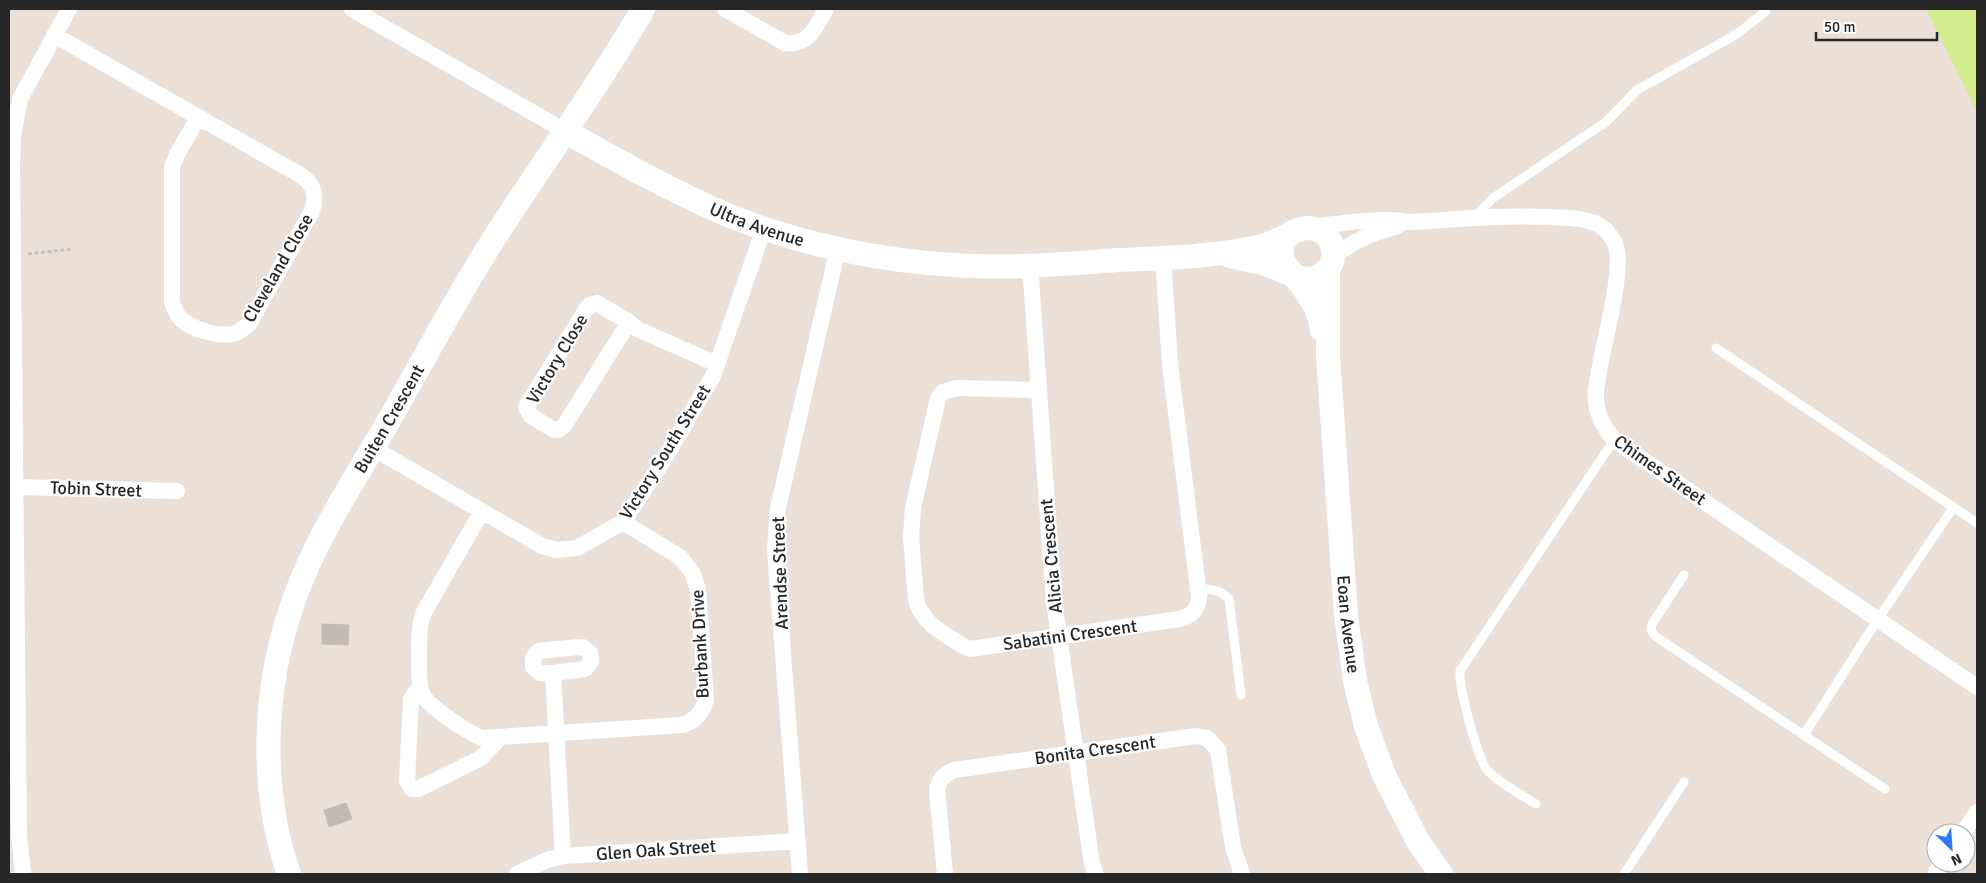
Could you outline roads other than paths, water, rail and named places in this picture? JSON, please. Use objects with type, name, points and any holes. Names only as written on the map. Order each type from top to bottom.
[{"type":"street","points":[[23,874],[18,836],[12,167],[16,116],[20,99],[70,9]]},
{"type":"street","name":"Ultra Avenue","points":[[352,9],[565,131],[664,185],[729,215],[764,228],[838,248],[932,264],[972,266],[1030,265],[1211,254],[1265,245],[1299,231]]},
{"type":"street","name":"Buiten Crescent","points":[[289,874],[272,800],[269,740],[274,678],[287,622],[301,581],[325,531],[493,239],[643,9]]},
{"type":"street","points":[[725,9],[785,43],[791,44],[802,42],[810,35],[826,9]]},
{"type":"street","name":"Cleveland Close","points":[[54,35],[302,176],[311,185],[315,198],[312,211],[249,324],[236,332],[226,335],[187,323],[176,312],[172,302],[172,166],[198,118]]},
{"type":"street","name":"Chimes Street","points":[[1299,231],[1368,220],[1409,222],[1474,217],[1576,218],[1597,224],[1606,231],[1614,242],[1618,254],[1595,396],[1598,416],[1614,440],[1977,687]]},
{"type":"street","name":"Chimes Street","points":[[1331,263],[1346,247],[1370,233],[1409,222]]},
{"type":"street","name":"Victory South Street","points":[[373,448],[542,546],[556,550],[577,548],[623,522],[660,466],[713,376],[764,228]]},
{"type":"street","points":[[1319,230],[1328,236],[1333,245],[1331,263],[1319,276],[1308,279],[1294,276],[1285,266],[1282,256],[1283,244],[1299,231],[1319,230]]},
{"type":"street","name":"Arendse Street","points":[[800,874],[775,551],[776,532],[778,508],[838,248]]},
{"type":"street","name":"Ultra Avenue","points":[[1211,254],[1241,257],[1294,276]]},
{"type":"street","name":"Sabatini Crescent","points":[[1039,390],[957,388],[944,392],[938,398],[913,508],[912,549],[916,599],[920,612],[928,622],[970,649],[1185,618],[1194,612],[1200,596],[1170,364],[1163,258]]},
{"type":"street","name":"Eoan Avenue","points":[[1331,263],[1328,356],[1346,615],[1355,680],[1366,726],[1384,775],[1419,843],[1441,874]]},
{"type":"street","name":"Alicia Crescent","points":[[1030,265],[1054,602],[1092,864],[1096,874]]},
{"type":"street","name":"Eoan Avenue","points":[[1294,276],[1315,306],[1320,318],[1328,356]]},
{"type":"street","name":"Victory Close","points":[[629,322],[562,428],[558,430],[551,429],[528,414],[526,407],[528,403],[590,305],[600,304],[629,322],[637,329],[717,364]]},
{"type":"street","name":"Tobin Street","points":[[15,487],[177,491]]},
{"type":"street","points":[[482,511],[421,619],[420,686],[411,699],[407,781],[412,789],[418,789],[481,758],[501,737]]},
{"type":"street","name":"Burbank Drive","points":[[420,686],[424,697],[429,703],[474,735],[482,738],[682,725],[694,720],[706,699],[698,589],[692,572],[680,557],[623,522]]},
{"type":"street","points":[[553,673],[564,856]]},
{"type":"street","name":"Bonita Crescent","points":[[945,874],[937,790],[938,781],[944,775],[954,770],[1196,736],[1207,738],[1218,750],[1233,847],[1242,874]]},
{"type":"street","points":[[1970,823],[1977,812]]},
{"type":"street","name":"Glen Oak Street","points":[[518,874],[547,860],[564,856],[798,841]]},
{"type":"lane","points":[[1474,217],[1493,198],[1606,122],[1637,90],[1737,34],[1766,11]]},
{"type":"lane","points":[[1716,348],[1977,523]]},
{"type":"lane","points":[[1536,804],[1489,771],[1483,762],[1467,710],[1460,671],[1614,440]]},
{"type":"lane","points":[[1804,735],[1878,619],[1954,508]]},
{"type":"lane","points":[[1684,575],[1652,624],[1651,630],[1655,636],[1885,789]]},
{"type":"lane","points":[[1198,588],[1219,591],[1225,594],[1228,599],[1241,695]]},
{"type":"lane","points":[[1624,874],[1684,782]]}]
